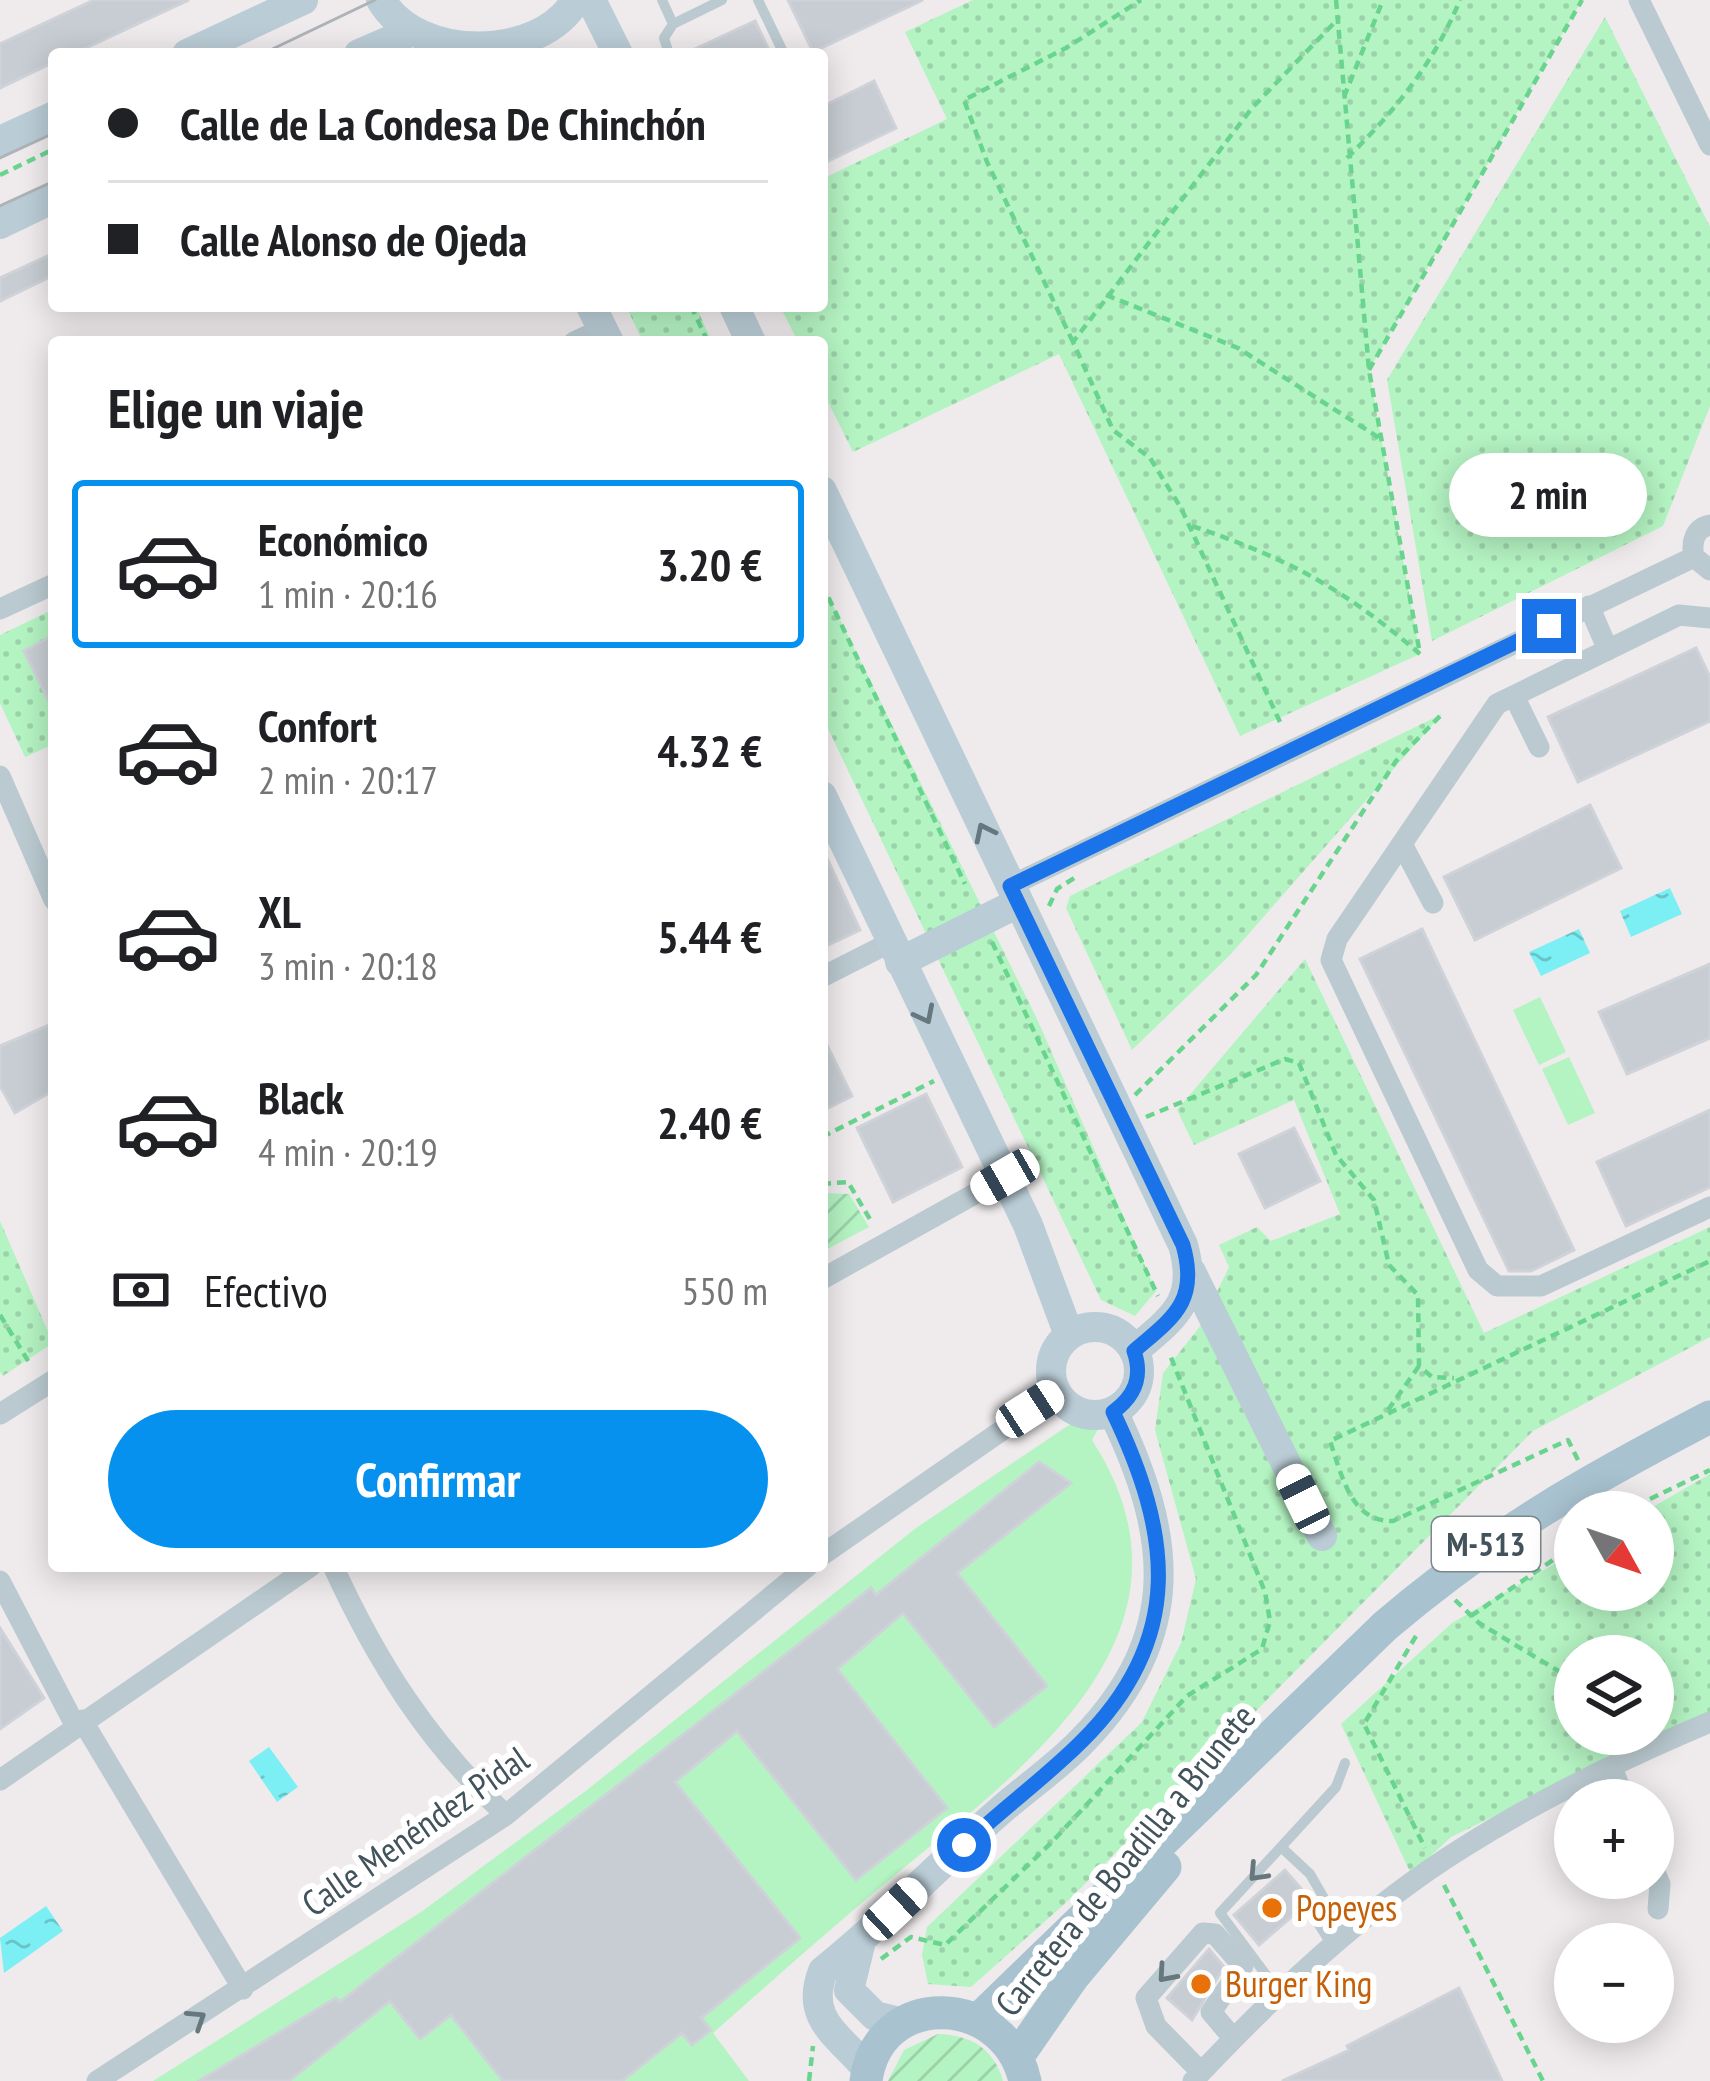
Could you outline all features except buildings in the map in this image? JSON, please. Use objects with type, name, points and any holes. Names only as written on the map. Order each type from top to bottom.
[{"type":"main road","name":"Carretera de Boadilla a Brunete","points":[[979,2019],[1385,1626],[1513,1524],[1710,1417]]},
{"type":"main road","name":"Carretera de Boadilla a Brunete","points":[[1022,2068],[1072,1978],[1294,1714]]},
{"type":"main road","points":[[866,2075],[879,2046],[904,2023],[941,2012],[979,2019]]},
{"type":"main road","name":"M-513","points":[[979,2019],[1002,2034],[1022,2068]]},
{"type":"street","points":[[200,48],[302,0]]},
{"type":"street","points":[[381,0],[433,42]]},
{"type":"street","points":[[396,48],[433,42],[515,41],[559,23],[576,0]]},
{"type":"street","points":[[590,0],[615,48]]},
{"type":"street","points":[[1639,0],[1710,145]]},
{"type":"street","points":[[0,141],[48,119]]},
{"type":"street","points":[[0,224],[48,201]]},
{"type":"street","points":[[828,504],[1183,1245],[1190,1272],[1322,1537]]},
{"type":"street","points":[[896,952],[1589,606],[1702,563],[1696,534],[1710,525]]},
{"type":"street","points":[[0,609],[48,587]]},
{"type":"street","points":[[1589,606],[1608,650]]},
{"type":"street","points":[[1710,618],[1679,615],[1498,704],[1337,939],[1331,960],[1478,1270],[1497,1286],[1541,1286],[1710,1208]]},
{"type":"street","points":[[1514,696],[1539,747]]},
{"type":"street","points":[[0,776],[48,884]]},
{"type":"street","points":[[828,809],[1005,1177],[1069,1335]]},
{"type":"street","points":[[1402,844],[1432,903]]},
{"type":"street","points":[[828,975],[982,921],[1014,894]]},
{"type":"street","points":[[828,1277],[1005,1177]]},
{"type":"street","points":[[1134,1351],[1172,1318],[1187,1294],[1190,1272]]},
{"type":"street","points":[[1105,1328],[1134,1351],[1138,1379],[1133,1392],[1113,1412],[1074,1411],[1056,1393],[1053,1355],[1069,1335],[1105,1328]]},
{"type":"street","points":[[0,1414],[48,1384]]},
{"type":"street","points":[[828,1551],[1056,1393]]},
{"type":"street","points":[[866,2075],[816,2010],[815,1991],[823,1971],[1082,1741],[1121,1696],[1145,1647],[1162,1577],[1160,1538],[1152,1502],[1113,1412]]},
{"type":"street","points":[[0,1780],[302,1572]]},
{"type":"street","points":[[336,1572],[404,1702],[458,1771],[506,1815]]},
{"type":"street","name":"Calle Menéndez Pidal","points":[[98,2081],[506,1815],[801,1572]]},
{"type":"street","points":[[0,1581],[79,1722],[243,1989]]},
{"type":"street","points":[[1233,2038],[1210,2012],[1243,1966],[1215,1934],[1203,1933],[1146,1997],[1156,2026],[1197,2076],[1334,1948],[1436,1867],[1612,1768],[1710,1722]]},
{"type":"street","points":[[1612,1768],[1616,1779]]},
{"type":"street","points":[[1658,1909],[1659,1899]]},
{"type":"street","points":[[861,1941],[848,1990],[875,2016],[904,2023]]},
{"type":"lane","points":[[662,0],[673,24]]},
{"type":"lane","points":[[667,48],[664,38],[673,24],[722,0]]},
{"type":"lane","points":[[758,0],[781,48]]},
{"type":"lane","points":[[1203,1933],[1336,1786],[1345,1763]]},
{"type":"lane","points":[[1281,1847],[1310,1874],[1325,1900],[1318,1923],[1334,1948]]},
{"type":"lane","points":[[1220,1913],[1281,1995]]},
{"type":"path","points":[[1141,0],[1066,48],[964,100],[987,162],[1113,430],[1150,458],[1189,525],[1280,722]]},
{"type":"path","points":[[1189,525],[1278,555],[1364,605],[1420,654],[1369,370],[1336,0]]},
{"type":"path","points":[[1342,102],[1383,0]]},
{"type":"path","points":[[1347,158],[1425,70],[1460,0]]},
{"type":"path","points":[[1369,370],[1582,0]]},
{"type":"path","points":[[1073,342],[1252,108],[1337,20]]},
{"type":"path","points":[[0,175],[48,152]]},
{"type":"path","points":[[1106,295],[1238,348],[1381,439]]},
{"type":"path","points":[[828,597],[964,884]]},
{"type":"path","points":[[1132,1099],[1256,975],[1396,761],[1442,714]]},
{"type":"path","points":[[982,921],[1161,1302]]},
{"type":"path","points":[[1141,1119],[1285,1059],[1299,1063],[1336,1155],[1374,1200],[1389,1265],[1418,1294],[1418,1366],[1388,1411]]},
{"type":"path","points":[[828,1134],[934,1081]]},
{"type":"path","points":[[828,1183],[848,1181],[871,1221]]},
{"type":"path","points":[[1568,1440],[1393,1521],[1372,1521],[1359,1511],[1330,1441],[1710,1261]]},
{"type":"path","points":[[0,1315],[30,1364]]},
{"type":"path","points":[[1418,1366],[1432,1377],[1460,1379]]},
{"type":"path","points":[[1666,1491],[1710,1470]]},
{"type":"path","points":[[1471,1616],[1554,1559]]},
{"type":"path","points":[[1447,1592],[1471,1616],[1554,1668]]},
{"type":"path","points":[[1424,1626],[1364,1724],[1543,2081]]},
{"type":"green space","points":[[973,0],[1582,0],[1369,370],[1420,654],[1240,736],[1059,354],[853,452],[828,402],[828,336],[795,336],[783,312],[828,312],[828,176],[947,119],[905,32]]},
{"type":"green space","points":[[1605,17],[1710,227],[1710,406],[1663,526],[1432,641],[1387,380]]},
{"type":"green space","points":[[629,312],[699,312],[709,336],[640,336]]},
{"type":"green space","points":[[828,595],[1038,1021],[1156,1291],[1135,1316],[1101,1300],[828,729]]},
{"type":"green space","points":[[48,612],[48,638],[24,651],[48,690],[48,747],[25,757],[0,703],[0,635]]},
{"type":"green space","points":[[1442,714],[1230,955],[1132,1050],[1066,908],[1070,896]]},
{"type":"green space","points":[[1305,959],[1484,1333],[1710,1227],[1710,1337],[1533,1431],[1069,1900],[971,1987],[928,1984],[922,1955],[927,1927],[1142,1722],[1181,1643],[1196,1579],[1155,1430],[1163,1373],[1201,1325],[1229,1267],[1219,1245],[1257,1227],[1271,1241],[1340,1214],[1294,1100],[1194,1145],[1177,1110]]},
{"type":"green space","points":[[1540,997],[1566,1052],[1539,1065],[1513,1010]]},
{"type":"green space","points":[[1569,1057],[1595,1113],[1568,1125],[1542,1069]]},
{"type":"green space","points":[[828,1193],[849,1194],[869,1227],[828,1249]]},
{"type":"green space","points":[[0,1221],[48,1331],[48,1346],[3,1376]]},
{"type":"green space","points":[[1069,1425],[1098,1429],[1092,1440],[1124,1509],[1132,1574],[1118,1634],[1088,1689],[1047,1741],[713,2033],[749,2081],[153,2081],[421,1912],[587,1790],[916,1528]]},
{"type":"green space","points":[[1710,1474],[1710,1713],[1674,1730],[1674,1635],[1554,1635],[1554,1755],[1622,1755],[1572,1779],[1554,1779],[1554,1788],[1451,1837],[1411,1874],[1341,1724],[1452,1623],[1554,1564],[1554,1611],[1674,1611],[1674,1495]]},
{"type":"green space","points":[[938,2034],[979,2046],[994,2060],[1003,2081],[888,2081],[904,2050]]},
{"type":"water","points":[[1670,888],[1682,914],[1631,937],[1620,911]]},
{"type":"water","points":[[1579,929],[1590,953],[1541,976],[1529,952]]},
{"type":"water","points":[[269,1747],[298,1787],[277,1802],[249,1761]]},
{"type":"water","points":[[46,1906],[63,1931],[4,1973],[0,1938]]},
{"type":"tram line","points":[[275,48],[375,0]]},
{"type":"tram line","points":[[0,158],[48,136]]},
{"type":"tram line","points":[[0,206],[48,184]]},
{"type":"place","name":"Popeyes","points":[[1272,1908]]},
{"type":"place","name":"Burger King","points":[[1201,1984]]},
{"type":"route","points":[[964,1845],[1082,1741],[1121,1696],[1145,1647],[1162,1577],[1160,1538],[1152,1502],[1113,1412],[1124,1404],[1138,1379],[1134,1351],[1172,1318],[1187,1294],[1190,1272],[1183,1245],[1010,886],[1549,626]]}]
